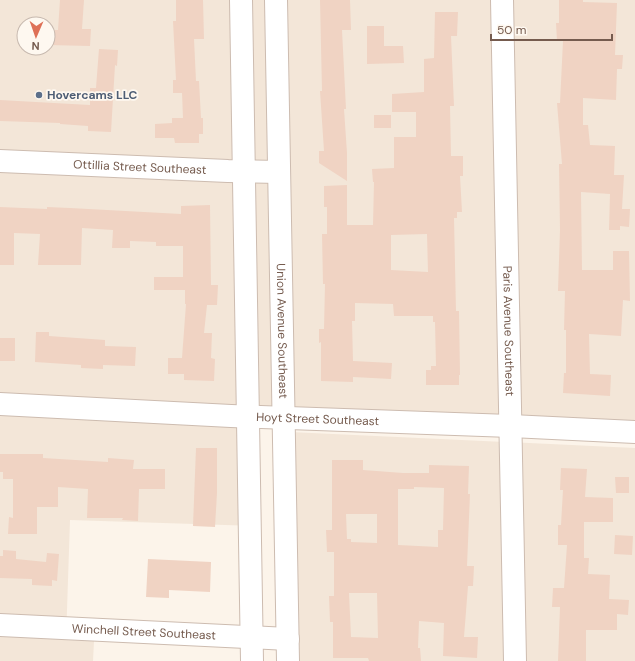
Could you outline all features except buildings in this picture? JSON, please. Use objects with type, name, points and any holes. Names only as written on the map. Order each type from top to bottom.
[{"type":"street","points":[[241,0],[252,661]]},
{"type":"street","name":"Union Avenue Southeast","points":[[276,0],[288,661]]},
{"type":"street","name":"Paris Avenue Southeast","points":[[502,0],[515,661]]},
{"type":"street","name":"Ottillia Street Southeast","points":[[0,161],[243,172],[279,172]]},
{"type":"street","name":"Hoyt Street Southeast","points":[[0,404],[635,432]]},
{"type":"street","name":"Winchell Street Southeast","points":[[0,625],[288,639]]},
{"type":"shaded area","points":[[0,0],[635,0],[635,422],[258,405],[258,526],[70,520],[66,640],[94,641],[93,661],[0,661]]},
{"type":"shaded area","points":[[290,432],[635,448],[635,661],[294,661]]},
{"type":"place","name":"Hovercams LLC","points":[[39,95]]}]
